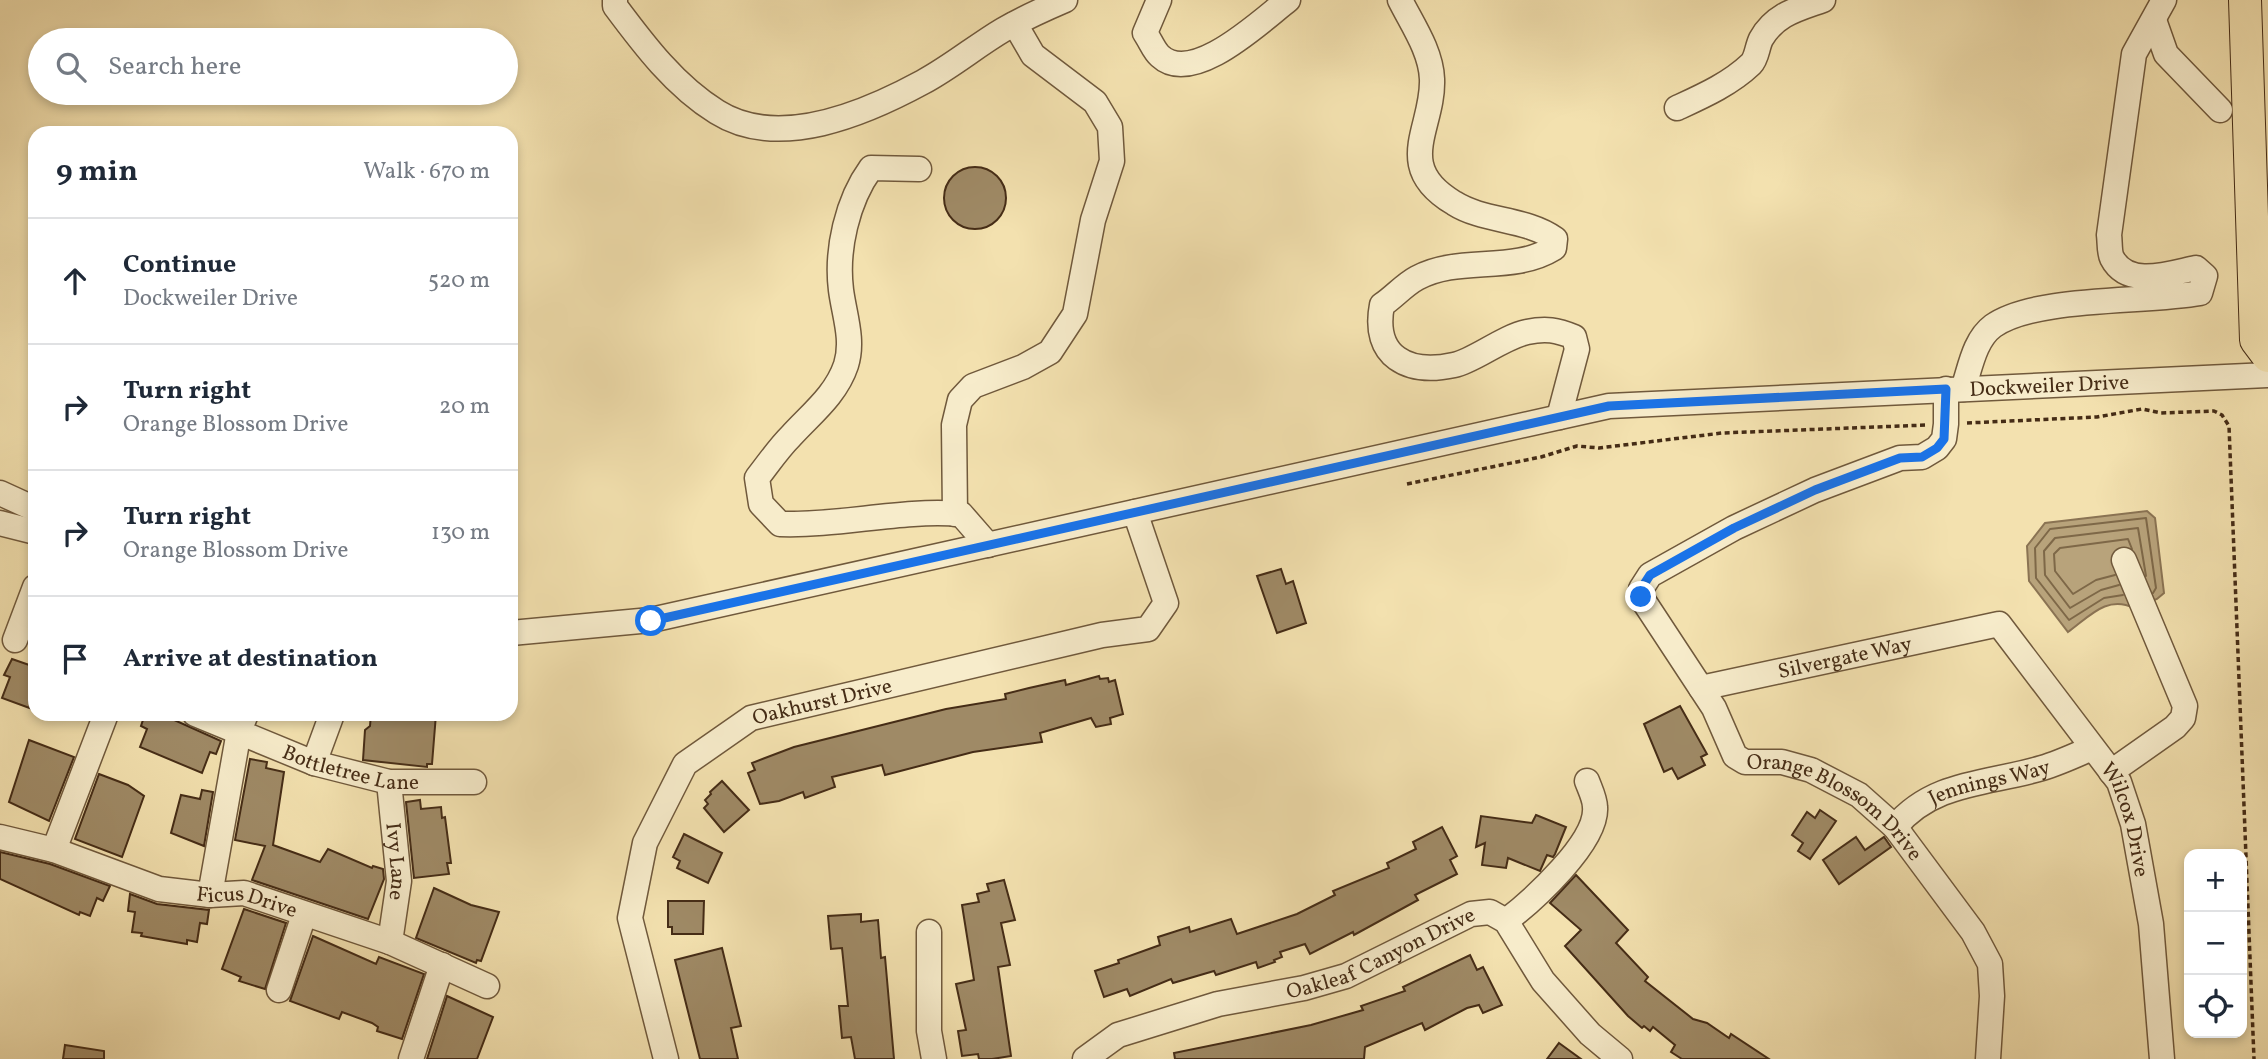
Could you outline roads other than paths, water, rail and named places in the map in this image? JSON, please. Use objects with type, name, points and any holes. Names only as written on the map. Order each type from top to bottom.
[{"type":"main road","points":[[2245,0],[2256,340],[2268,356]]},
{"type":"street","points":[[615,0],[615,6],[653,57],[717,112],[746,125],[792,130],[849,114],[923,82],[1015,24],[1065,0]]},
{"type":"street","points":[[1159,0],[1145,33],[1161,58],[1182,65],[1225,51],[1288,0]]},
{"type":"street","points":[[1400,0],[1427,54],[1432,78],[1419,145],[1422,170],[1455,204],[1536,229],[1555,239],[1554,248],[1522,263],[1470,266],[1416,278],[1382,305],[1380,330],[1384,346],[1394,358],[1418,367],[1456,365],[1524,332],[1552,328],[1562,332],[1574,337],[1577,349],[1559,417]]},
{"type":"street","points":[[1677,108],[1738,75],[1754,61],[1770,26],[1787,13],[1823,0]]},
{"type":"street","points":[[2159,10],[2166,54],[2220,110]]},
{"type":"street","name":"Orange Blossom Drive","points":[[1988,1059],[1992,996],[1990,964],[1973,932],[1895,827],[1859,795],[1811,770],[1782,762],[1741,761],[1731,750],[1714,708],[1641,597],[1641,589],[1650,575],[1734,528],[1815,490],[1900,458],[1922,457],[1937,448],[1944,439],[1954,389],[1979,341],[1992,327],[2009,318],[2047,309],[2200,293],[2205,276],[2196,268],[2150,278],[2126,271],[2112,258],[2110,247],[2114,184],[2134,54],[2159,10]]},
{"type":"street","points":[[954,514],[954,425],[960,400],[973,386],[1023,367],[1050,352],[1076,314],[1093,220],[1112,160],[1110,127],[1094,102],[1033,55],[1015,24]]},
{"type":"street","points":[[919,170],[871,168],[860,183],[839,249],[841,290],[849,323],[846,364],[827,400],[789,438],[757,478],[761,504],[780,524],[819,526],[928,511],[961,514],[988,545]]},
{"type":"street","name":"Dockweiler Drive","points":[[518,632],[651,621],[1609,406],[2268,375]]},
{"type":"street","points":[[0,493],[28,506]]},
{"type":"street","name":"Oakhurst Drive","points":[[666,1059],[630,918],[645,843],[685,764],[751,719],[1102,635],[1148,629],[1166,603],[1135,512]]},
{"type":"street","points":[[0,523],[28,530]]},
{"type":"street","points":[[2111,772],[2175,727],[2183,718],[2185,706],[2124,560]]},
{"type":"street","points":[[17,641],[28,608]]},
{"type":"street","name":"Silvergate Way","points":[[1701,688],[1990,625]]},
{"type":"street","name":"Wilcox Drive","points":[[1990,625],[2002,627],[2119,782],[2133,824],[2151,924],[2162,1059]]},
{"type":"street","points":[[54,850],[103,721]]},
{"type":"street","points":[[314,763],[329,721]]},
{"type":"street","points":[[210,895],[243,723]]},
{"type":"street","name":"Bottletree Lane","points":[[243,723],[314,763],[389,782],[474,782]]},
{"type":"street","name":"Jennings Way","points":[[1895,827],[1916,807],[1944,790],[2042,768],[2092,748]]},
{"type":"street","points":[[1506,921],[1535,898],[1591,830],[1595,807],[1587,780]]},
{"type":"street","name":"Ivy Lane","points":[[389,782],[399,881],[390,942]]},
{"type":"street","name":"Ficus Drive","points":[[0,836],[54,850],[159,889],[210,895],[244,893],[390,942],[487,986]]},
{"type":"street","name":"Oakleaf Canyon Drive","points":[[1085,1059],[1118,1035],[1219,1004],[1304,988],[1346,976],[1471,914],[1490,912],[1506,921],[1543,981],[1590,1034],[1620,1059]]},
{"type":"street","points":[[279,990],[304,915]]},
{"type":"street","points":[[929,932],[929,1031],[934,1059]]},
{"type":"street","points":[[411,1059],[442,965]]},
{"type":"water","points":[[2147,511],[2155,518],[2164,593],[2157,599],[2134,608],[2115,604],[2099,609],[2068,632],[2029,581],[2027,546],[2045,523]]}]
